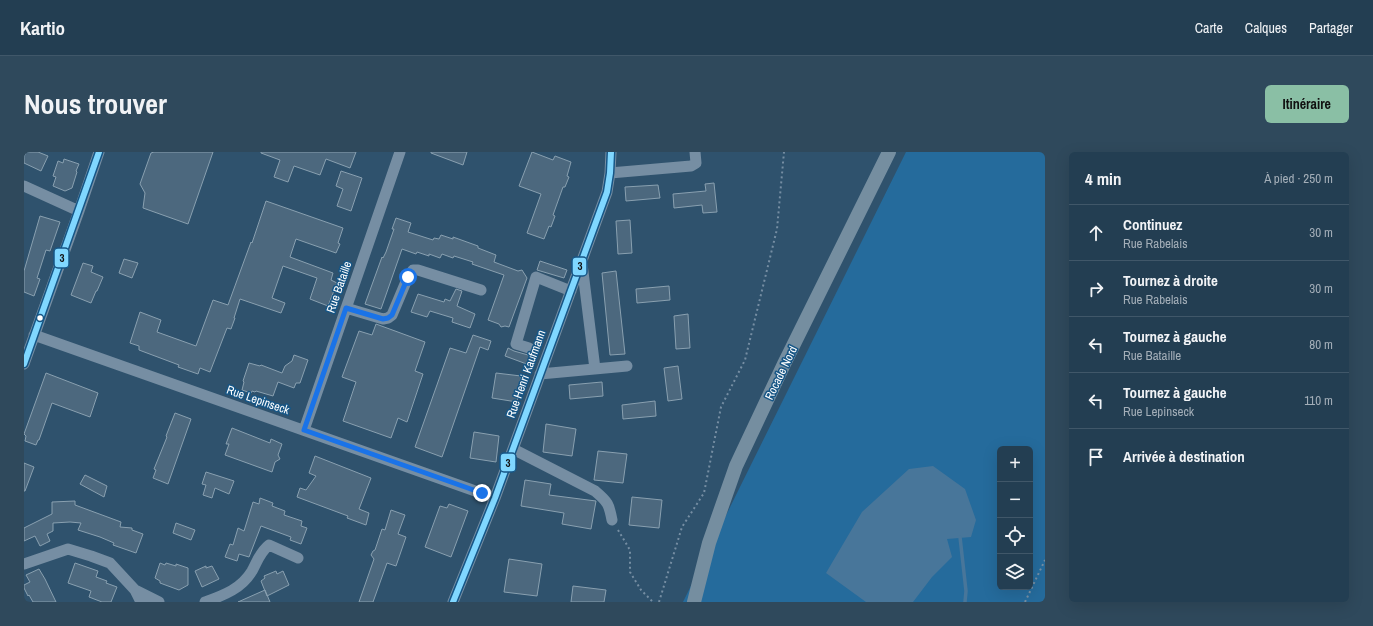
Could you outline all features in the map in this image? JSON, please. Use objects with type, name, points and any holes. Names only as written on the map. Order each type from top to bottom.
[{"type":"main road","name":"Rocade Nord","points":[[694,602],[709,542],[736,466],[784,364],[889,152]]},
{"type":"street","points":[[24,364],[99,152]]},
{"type":"street","name":"Rue Bataille","points":[[304,430],[400,152]]},
{"type":"street","name":"Rue Henri Kaufmann","points":[[453,602],[495,498],[607,192],[612,152]]},
{"type":"street","points":[[610,172],[691,166],[696,162],[695,152]]},
{"type":"street","points":[[24,186],[79,211]]},
{"type":"street","points":[[582,261],[595,369]]},
{"type":"street","points":[[346,308],[383,319],[388,318],[392,315],[408,277],[413,270],[418,270],[481,290]]},
{"type":"street","points":[[529,348],[516,344],[536,277],[571,291]]},
{"type":"street","name":"Rue Lepinseck","points":[[34,335],[495,498]]},
{"type":"street","points":[[540,374],[627,366]]},
{"type":"street","points":[[513,449],[595,492],[606,500],[610,508],[612,520]]},
{"type":"street","points":[[206,602],[228,594],[242,584],[252,572],[262,550],[269,545],[298,558]]},
{"type":"street","points":[[24,564],[68,549],[91,556],[110,563],[135,590],[141,602]]},
{"type":"street","points":[[135,590],[159,602]]},
{"type":"path","points":[[659,602],[682,527],[704,493],[721,407],[745,360],[777,230],[784,152]]},
{"type":"path","points":[[612,520],[630,550],[630,572],[641,590],[653,602]]},
{"type":"path","points":[[1024,602],[1045,560]]},
{"type":"shaded area","points":[[906,152],[1045,152],[1045,602],[683,602]]},
{"type":"shaded area","points":[[933,466],[965,489],[976,520],[971,537],[947,539],[952,557],[932,577],[913,602],[866,602],[826,573],[862,512],[909,469]]},
{"type":"building","points":[[26,152],[38,152],[48,156],[41,171],[24,163]]},
{"type":"building","points":[[213,152],[188,224],[143,208],[145,193],[140,184],[151,153]]},
{"type":"building","points":[[261,152],[356,152],[350,168],[326,159],[320,175],[294,166],[288,182],[274,177],[280,160]]},
{"type":"building","points":[[431,152],[467,152],[463,165]]},
{"type":"building","points":[[532,152],[553,160],[555,156],[571,162],[567,176],[569,177],[565,187],[563,187],[553,215],[555,216],[551,227],[549,226],[544,239],[527,233],[541,194],[519,186]]},
{"type":"building","points":[[64,159],[79,164],[72,188],[65,191],[53,186],[56,177],[53,176],[58,161],[63,163]]},
{"type":"building","points":[[341,171],[362,178],[351,211],[337,206],[343,189],[336,186]]},
{"type":"building","points":[[714,183],[717,212],[703,213],[702,205],[674,208],[673,194],[706,191],[705,184]]},
{"type":"building","points":[[658,185],[660,198],[626,201],[625,187]]},
{"type":"building","points":[[266,201],[343,228],[338,243],[340,244],[336,253],[296,239],[290,257],[333,273],[331,280],[337,283],[328,306],[310,299],[317,278],[283,266],[272,298],[285,303],[281,313],[240,299],[231,329],[227,328],[210,372],[200,368],[198,374],[178,367],[179,365],[139,350],[139,346],[130,343],[140,312],[161,320],[157,332],[196,346],[213,300],[228,305],[251,242],[252,243]]},
{"type":"building","points":[[40,216],[60,222],[50,251],[46,250],[37,278],[40,279],[34,296],[24,292],[24,271]]},
{"type":"building","points":[[396,218],[411,223],[408,232],[433,240],[434,238],[439,239],[441,235],[453,239],[453,237],[478,246],[478,248],[496,255],[494,262],[518,271],[522,270],[527,278],[509,327],[501,327],[499,324],[488,320],[504,275],[472,264],[473,262],[442,254],[440,258],[417,252],[416,254],[402,249],[381,309],[365,304],[382,257],[383,258],[386,252]]},
{"type":"building","points":[[630,220],[632,253],[618,254],[616,221]]},
{"type":"building","points":[[124,259],[138,263],[132,278],[119,273]]},
{"type":"building","points":[[540,261],[567,270],[564,278],[537,270]]},
{"type":"building","points":[[83,263],[93,266],[91,272],[103,277],[91,303],[71,295]]},
{"type":"building","points":[[616,271],[625,354],[610,355],[602,273]]},
{"type":"building","points":[[669,286],[670,300],[637,303],[636,289]]},
{"type":"building","points":[[456,289],[462,291],[457,306],[475,314],[470,328],[452,322],[453,318],[430,311],[427,317],[411,312],[418,294],[444,302],[445,299],[450,301]]},
{"type":"building","points":[[688,314],[690,348],[676,349],[674,316]]},
{"type":"building","points":[[376,324],[425,342],[415,371],[423,374],[407,422],[398,418],[391,438],[343,421],[356,382],[342,377],[359,331],[372,335]]},
{"type":"building","points":[[473,335],[491,341],[488,350],[480,347],[442,457],[415,447],[450,348],[466,353]]},
{"type":"building","points":[[508,348],[535,357],[532,366],[505,356]]},
{"type":"building","points":[[294,355],[308,360],[300,383],[296,383],[294,388],[278,382],[273,396],[256,391],[252,391],[251,393],[242,390],[243,381],[249,363],[261,365],[282,373],[285,366],[292,361]]},
{"type":"building","points":[[678,366],[682,399],[668,401],[664,368]]},
{"type":"building","points":[[46,373],[98,393],[90,417],[52,403],[36,445],[25,441],[26,436],[24,434]]},
{"type":"building","points":[[496,373],[521,376],[517,402],[492,398]]},
{"type":"building","points":[[602,382],[603,396],[570,399],[569,385]]},
{"type":"building","points":[[655,401],[656,416],[623,419],[622,405]]},
{"type":"building","points":[[175,413],[191,419],[168,484],[153,478],[156,470],[154,469]]},
{"type":"building","points":[[546,424],[576,429],[572,456],[543,452]]},
{"type":"building","points":[[232,428],[270,443],[271,439],[282,444],[278,455],[280,459],[275,462],[272,472],[225,455],[229,444],[226,444]]},
{"type":"building","points":[[474,432],[499,436],[496,462],[470,458]]},
{"type":"building","points":[[598,451],[627,454],[623,483],[594,480]]},
{"type":"building","points":[[315,456],[371,478],[359,509],[369,513],[366,525],[347,518],[348,516],[297,497],[300,488],[306,490],[316,476],[309,473]]},
{"type":"building","points":[[24,463],[34,467],[25,491],[24,491]]},
{"type":"building","points":[[206,472],[234,481],[229,494],[215,488],[212,498],[203,495],[206,485],[202,484]]},
{"type":"building","points":[[85,475],[107,486],[104,497],[80,484]]},
{"type":"building","points":[[525,480],[551,484],[549,495],[596,501],[591,529],[562,524],[564,513],[521,506]]},
{"type":"building","points":[[632,497],[662,500],[659,528],[629,525]]},
{"type":"building","points":[[260,498],[273,503],[272,506],[285,511],[284,515],[302,521],[301,526],[307,528],[301,544],[290,540],[291,537],[261,526],[249,557],[239,554],[237,561],[225,557],[230,544],[233,545],[238,528],[244,531],[253,502],[259,504]]},
{"type":"building","points":[[75,501],[75,505],[121,522],[120,527],[132,528],[132,530],[143,534],[136,553],[113,545],[114,543],[100,537],[78,530],[81,523],[53,523],[53,531],[47,534],[50,541],[40,546],[35,536],[24,541],[24,528],[52,514],[52,502]]},
{"type":"building","points":[[449,504],[468,511],[451,557],[425,547],[440,506],[447,508]]},
{"type":"building","points":[[391,510],[405,515],[398,534],[406,537],[396,566],[387,563],[373,602],[359,602],[374,559],[371,555],[375,550],[382,529],[385,530]]},
{"type":"building","points":[[176,523],[195,530],[191,540],[173,533]]},
{"type":"building","points":[[509,559],[542,564],[537,596],[504,592]]},
{"type":"building","points":[[75,563],[98,571],[96,577],[117,587],[111,602],[102,602],[89,597],[91,591],[68,583]]},
{"type":"building","points":[[160,563],[176,566],[176,564],[188,568],[188,585],[179,590],[160,583],[160,581],[155,578]]},
{"type":"building","points":[[206,566],[206,568],[212,566],[219,579],[202,587],[195,571]]},
{"type":"building","points":[[39,569],[56,602],[33,602],[29,595],[28,596],[24,585],[30,582],[26,575]]},
{"type":"building","points":[[276,571],[277,574],[283,571],[289,585],[267,596],[261,581],[265,578],[264,576]]},
{"type":"building","points":[[573,586],[606,590],[604,602],[571,602]]},
{"type":"building","points":[[265,590],[270,602],[238,602]]},
{"type":"waterway","points":[[960,537],[966,591],[965,602]]},
{"type":"transit line","name":"3","points":[[24,364],[99,152]]},
{"type":"transit line","name":"3","points":[[453,602],[495,498],[607,192],[611,152]]},
{"type":"route","points":[[408,277],[392,315],[388,318],[383,319],[346,308],[304,430],[482,493]]}]
